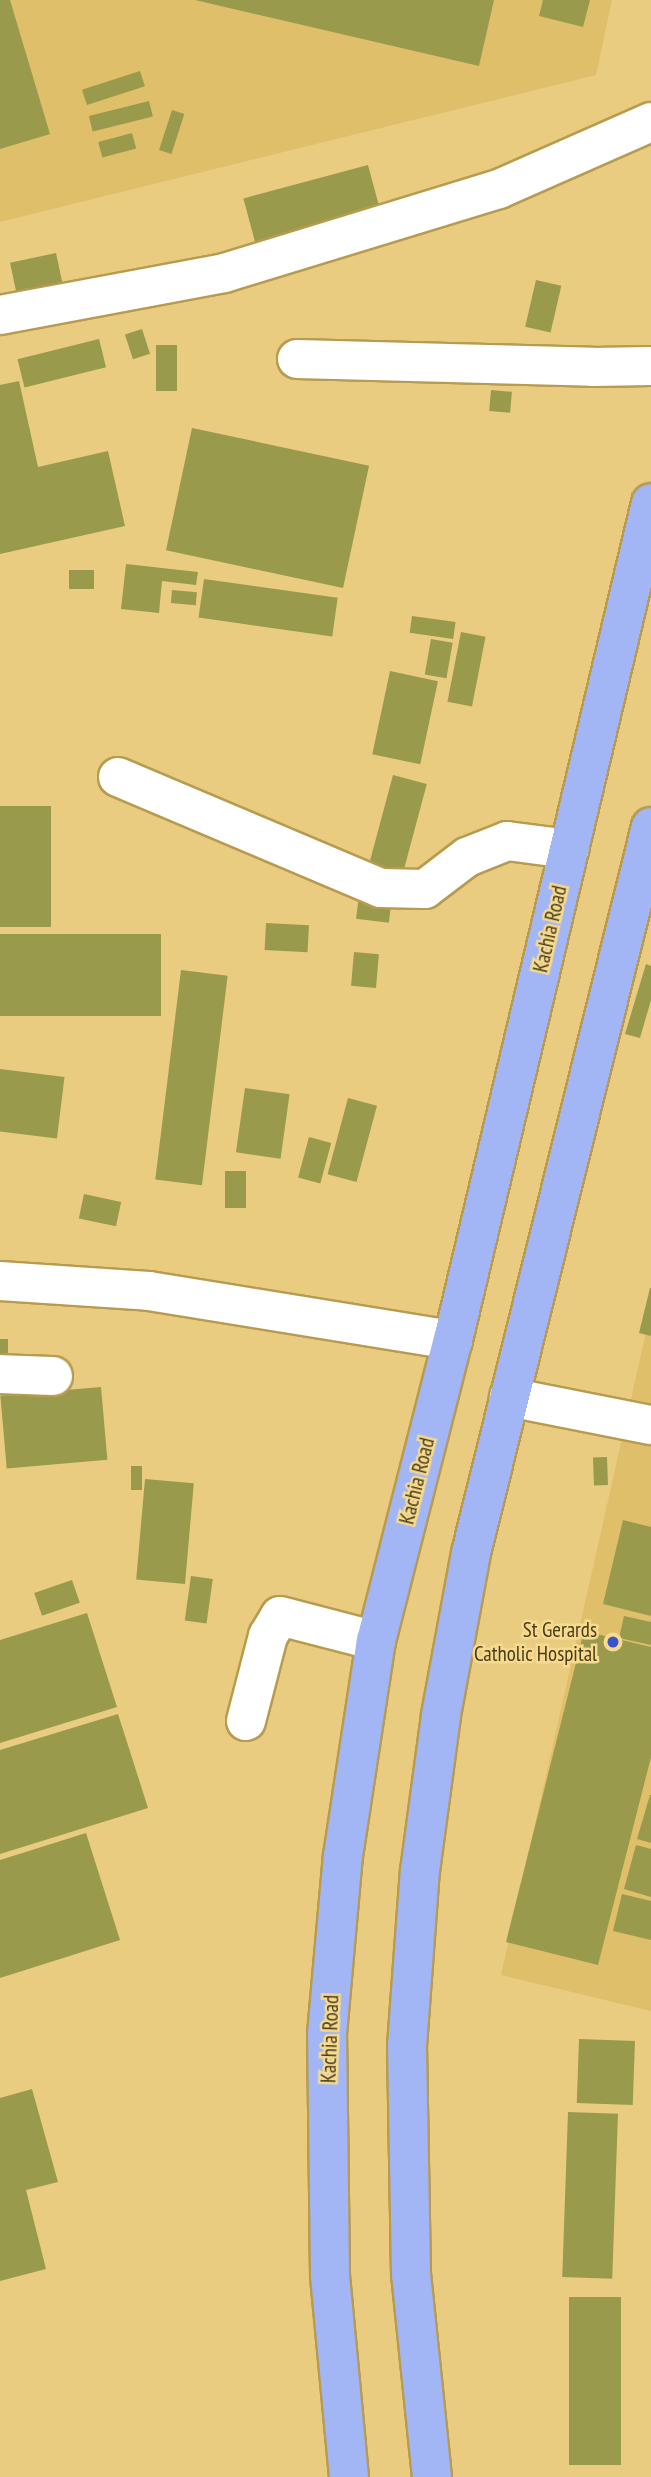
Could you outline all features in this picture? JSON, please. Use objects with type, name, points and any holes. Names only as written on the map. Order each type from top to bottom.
[{"type":"main road","name":"Kachia Road","points":[[349,2477],[330,2275],[327,2034],[343,1856],[376,1641],[453,1340],[651,503]]},
{"type":"main road","points":[[432,2477],[411,2275],[407,2046],[420,1871],[442,1716],[471,1553],[651,827]]},
{"type":"street","points":[[0,315],[224,273],[499,189],[651,122]]},
{"type":"street","points":[[297,359],[593,367],[651,366]]},
{"type":"street","points":[[118,777],[381,888],[425,889],[467,857],[507,841],[569,849]]},
{"type":"street","points":[[0,1281],[149,1291],[453,1340]]},
{"type":"street","points":[[0,1374],[53,1376]]},
{"type":"street","points":[[509,1397],[651,1425]]},
{"type":"street","points":[[246,1721],[268,1636],[280,1616],[376,1641]]},
{"type":"shaded area","points":[[0,0],[612,0],[596,75],[0,222]]},
{"type":"shaded area","name":"St Gerards Catholic Hospital","points":[[651,1310],[651,2011],[501,1975]]},
{"type":"building","points":[[0,0],[10,0],[50,134],[0,149]]},
{"type":"building","points":[[195,0],[494,0],[479,66]]},
{"type":"building","points":[[543,0],[590,0],[583,27],[539,16]]},
{"type":"building","points":[[140,71],[145,86],[87,105],[82,90]]},
{"type":"building","points":[[149,101],[153,117],[93,132],[89,116]]},
{"type":"building","points":[[172,110],[184,114],[171,154],[159,150]]},
{"type":"building","points":[[132,133],[136,148],[102,158],[98,142]]},
{"type":"building","points":[[368,165],[383,220],[258,253],[243,198]]},
{"type":"building","points":[[56,253],[63,285],[17,295],[10,263]]},
{"type":"building","points":[[536,280],[561,286],[551,333],[525,327]]},
{"type":"building","points":[[142,329],[150,354],[133,359],[125,335]]},
{"type":"building","points":[[99,339],[106,367],[25,387],[17,359]]},
{"type":"building","points":[[156,345],[177,345],[177,391],[156,391]]},
{"type":"building","points":[[19,381],[38,467],[108,451],[125,526],[0,554],[0,385]]},
{"type":"building","points":[[491,390],[512,392],[510,413],[489,411]]},
{"type":"building","points":[[192,428],[369,466],[343,588],[166,550]]},
{"type":"building","points":[[126,564],[198,572],[196,585],[162,581],[159,613],[121,609]]},
{"type":"building","points":[[69,570],[94,570],[94,589],[69,589]]},
{"type":"building","points":[[204,579],[338,598],[332,636],[199,618]]},
{"type":"building","points":[[172,590],[197,592],[196,605],[171,603]]},
{"type":"building","points":[[412,616],[456,622],[453,639],[410,633]]},
{"type":"building","points":[[461,632],[486,637],[472,706],[447,702]]},
{"type":"building","points":[[431,639],[453,643],[446,678],[425,674]]},
{"type":"building","points":[[390,671],[438,681],[420,764],[372,754]]},
{"type":"building","points":[[393,775],[427,784],[400,884],[366,874]]},
{"type":"building","points":[[0,806],[51,806],[51,927],[0,927]]},
{"type":"building","points":[[359,895],[392,899],[389,923],[356,919]]},
{"type":"building","points":[[266,923],[309,925],[308,952],[265,950]]},
{"type":"building","points":[[0,934],[161,934],[161,1016],[0,1016]]},
{"type":"building","points":[[354,952],[379,954],[376,988],[351,986]]},
{"type":"building","points":[[646,964],[651,966],[651,1000],[640,1038],[625,1034]]},
{"type":"building","points":[[181,970],[228,976],[202,1185],[155,1179]]},
{"type":"building","points":[[0,1069],[65,1077],[57,1138],[0,1131]]},
{"type":"building","points":[[245,1088],[290,1094],[281,1159],[236,1152]]},
{"type":"building","points":[[348,1098],[377,1106],[357,1182],[328,1174]]},
{"type":"building","points":[[309,1137],[331,1143],[320,1184],[298,1178]]},
{"type":"building","points":[[225,1171],[246,1171],[246,1208],[225,1208]]},
{"type":"building","points":[[84,1194],[121,1202],[116,1226],[79,1218]]},
{"type":"building","points":[[651,1288],[651,1336],[639,1333]]},
{"type":"building","points":[[0,1339],[8,1339],[8,1362],[0,1362]]},
{"type":"building","points":[[101,1387],[107,1460],[7,1469],[0,1396]]},
{"type":"building","points":[[593,1457],[607,1457],[608,1485],[594,1485]]},
{"type":"building","points":[[131,1466],[142,1466],[142,1490],[131,1490]]},
{"type":"building","points":[[145,1479],[194,1483],[185,1584],[136,1580]]},
{"type":"building","points":[[623,1520],[651,1527],[651,1616],[603,1604]]},
{"type":"building","points":[[191,1576],[213,1579],[207,1624],[185,1621]]},
{"type":"building","points":[[72,1580],[80,1603],[42,1616],[34,1593]]},
{"type":"building","points":[[87,1613],[117,1707],[0,1743],[0,1640]]},
{"type":"building","points":[[624,1616],[651,1622],[651,1645],[619,1638]]},
{"type":"building","points":[[584,1631],[651,1647],[651,1757],[598,1965],[506,1942]]},
{"type":"building","points":[[118,1714],[148,1808],[0,1854],[0,1750]]},
{"type":"building","points":[[651,1795],[651,1843],[637,1839]]},
{"type":"building","points":[[86,1833],[120,1940],[0,1978],[0,1860]]},
{"type":"building","points":[[636,1845],[651,1849],[651,1897],[624,1889]]},
{"type":"building","points":[[622,1894],[651,1901],[651,1940],[613,1931]]},
{"type":"building","points":[[579,2039],[635,2041],[633,2105],[577,2103]]},
{"type":"building","points":[[32,2089],[58,2182],[26,2190],[46,2269],[0,2281],[0,2098]]},
{"type":"building","points":[[568,2112],[618,2114],[612,2279],[562,2277]]},
{"type":"building","points":[[569,2297],[621,2297],[621,2465],[569,2465]]},
{"type":"place","name":"St Gerards Catholic Hospital","points":[[613,1642]]}]
